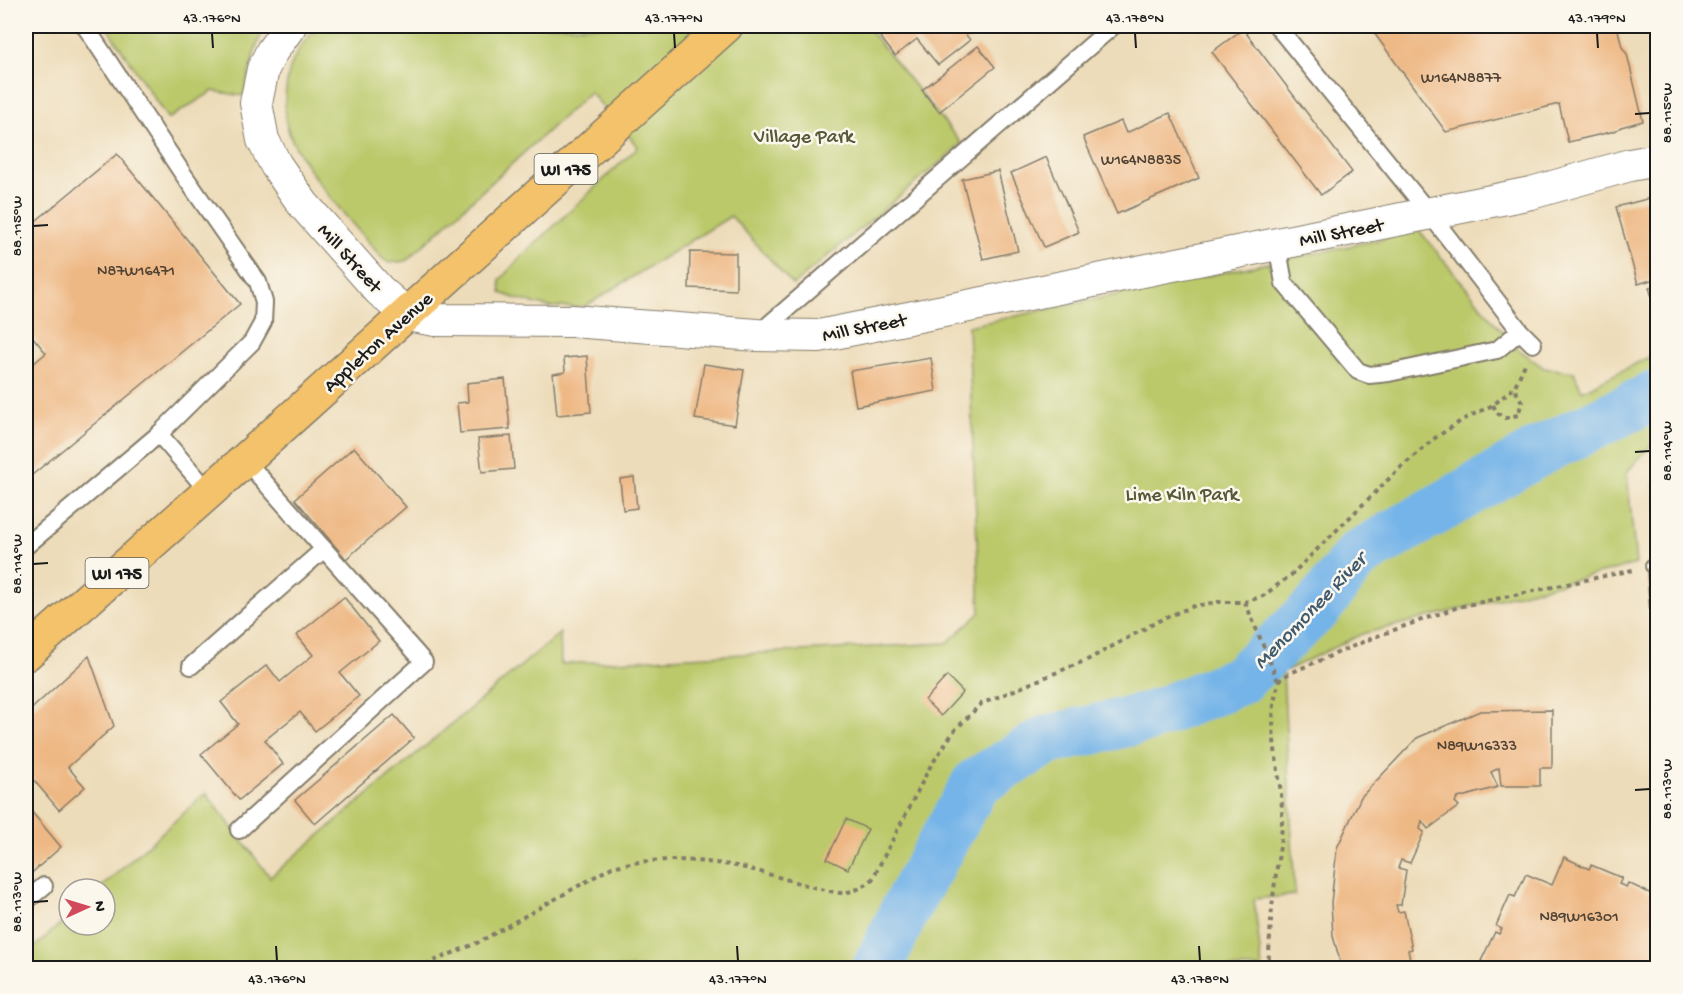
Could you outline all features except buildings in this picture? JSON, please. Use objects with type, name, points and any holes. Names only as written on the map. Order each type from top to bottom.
[{"type":"main road","name":"Appleton Avenue","points":[[26,654],[407,315],[726,26]]},
{"type":"street","name":"Mill Street","points":[[290,26],[272,51],[263,69],[256,103],[263,140],[276,165],[303,204],[379,290],[407,315],[435,320],[572,321],[794,337],[843,332],[1531,193],[1630,165],[1658,160]]},
{"type":"lane","points":[[26,546],[159,434],[252,342],[263,322],[264,302],[258,282],[85,26]]},
{"type":"lane","points":[[758,335],[1113,26]]},
{"type":"lane","points":[[1277,26],[1430,214],[1520,331],[1533,344]]},
{"type":"lane","points":[[1277,244],[1284,283],[1358,371],[1369,375],[1389,373],[1497,350],[1520,331]]},
{"type":"lane","points":[[159,434],[208,491]]},
{"type":"lane","points":[[239,830],[424,662],[245,460]]},
{"type":"lane","points":[[191,666],[324,549]]},
{"type":"lane","points":[[26,901],[44,886]]},
{"type":"path","points":[[417,969],[479,942],[612,867],[634,862],[687,860],[737,867],[840,893],[853,892],[872,880],[930,767],[954,730],[981,704],[1089,659],[1164,618],[1194,606],[1218,602],[1245,602],[1263,596],[1291,575],[1399,469],[1435,438],[1464,419],[1493,405],[1514,388],[1533,344]]},
{"type":"path","points":[[1493,405],[1497,413],[1505,418],[1518,415],[1522,402],[1514,388]]},
{"type":"path","points":[[1278,681],[1288,674],[1377,636],[1458,607],[1656,566]]},
{"type":"path","points":[[1245,602],[1278,681],[1272,714],[1272,731],[1282,808],[1282,837],[1275,882],[1268,969]]},
{"type":"green space","points":[[106,26],[265,26],[256,47],[243,96],[213,91],[168,119]]},
{"type":"green space","name":"Village Park","points":[[319,26],[866,26],[962,144],[793,285],[731,216],[584,307],[549,307],[501,293],[500,280],[517,261],[638,147],[590,92],[406,261],[389,263],[382,258],[312,174],[291,138],[286,122],[286,93],[290,69],[300,48]]},
{"type":"green space","name":"Lime Kiln Park","points":[[1418,229],[1514,346],[1544,368],[1574,372],[1582,391],[1657,353],[1657,441],[1627,472],[1636,564],[1362,634],[1283,672],[1295,895],[1254,899],[1262,968],[26,968],[26,955],[57,927],[57,937],[117,937],[117,877],[112,877],[206,793],[270,877],[560,633],[561,664],[947,643],[980,613],[968,326],[1392,237]]},
{"type":"waterway","name":"Menomonee River","points":[[877,968],[909,902],[976,783],[1047,740],[1149,717],[1240,680],[1318,607],[1358,555],[1542,450],[1658,394]]}]
